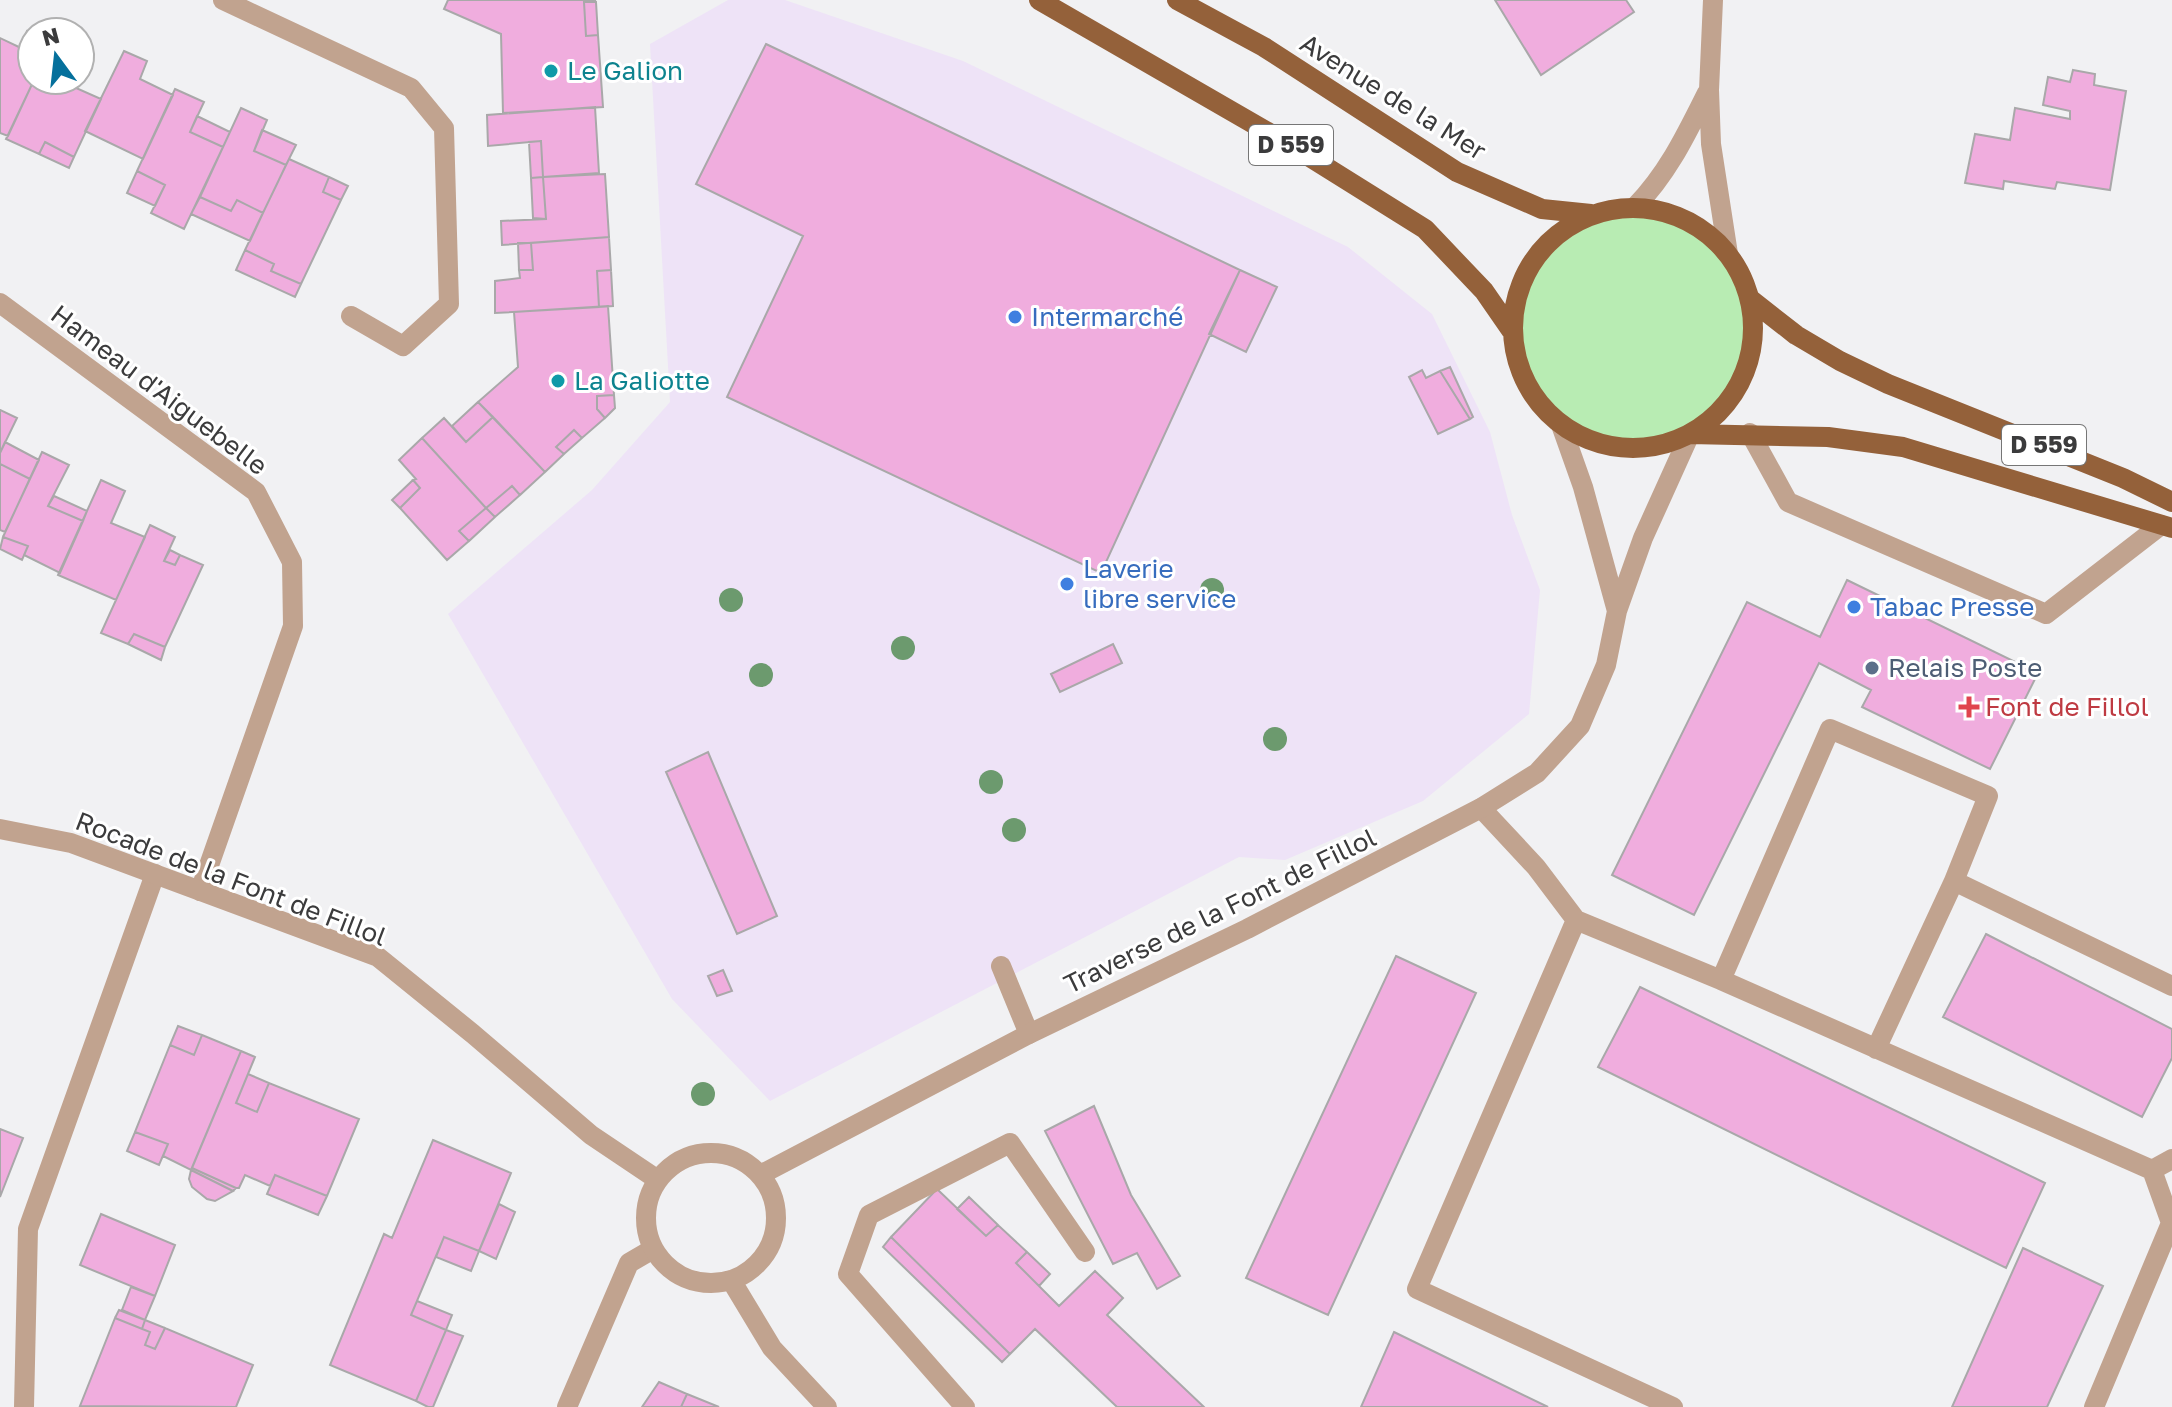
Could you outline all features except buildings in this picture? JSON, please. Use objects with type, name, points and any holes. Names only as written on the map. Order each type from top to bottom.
[{"type":"main road","name":"D 559","points":[[1039,0],[1297,149],[1425,229],[1484,291],[1511,330]]},
{"type":"main road","name":"Avenue de la Mer","points":[[1177,0],[1264,47],[1457,172],[1542,209],[1591,214]]},
{"type":"main road","points":[[1635,207],[1671,213],[1702,230],[1728,254],[1750,299],[1753,338],[1743,377],[1721,409],[1690,434],[1662,446],[1632,448],[1595,442],[1561,425],[1535,399],[1518,367],[1511,330],[1516,294],[1533,260],[1559,233],[1591,214],[1613,208],[1635,207]]},
{"type":"main road","name":"D 559","points":[[1750,299],[1796,335],[1840,361],[1888,384],[1947,405],[2123,478],[2172,502]]},
{"type":"main road","points":[[1690,434],[1828,437],[1903,447],[2167,526]]},
{"type":"street","points":[[223,0],[411,88],[444,128],[449,304],[403,346],[351,316]]},
{"type":"street","points":[[1713,0],[1709,90],[1711,144],[1728,254]]},
{"type":"street","points":[[1635,207],[1657,184],[1678,154],[1709,90]]},
{"type":"street","name":"Hameau d'Aiguebelle","points":[[0,303],[256,492],[292,562],[293,626],[200,891]]},
{"type":"street","name":"Traverse de la Font de Fillol","points":[[1561,425],[1583,487],[1617,611]]},
{"type":"street","points":[[1750,433],[1788,502],[2046,614],[2167,526]]},
{"type":"street","name":"Traverse de la Font de Fillol","points":[[760,1175],[1029,1034],[1247,929],[1481,808],[1537,773],[1580,726],[1606,665],[1617,611],[1647,526],[1690,434]]},
{"type":"street","points":[[1721,980],[1830,729],[1988,796],[1954,881],[1876,1049]]},
{"type":"street","points":[[1481,808],[1536,867],[1576,920],[1721,980],[2152,1170],[2171,1223],[2094,1407]]},
{"type":"street","name":"Rocade de la Font de Fillol","points":[[0,829],[71,843],[378,957],[591,1135],[658,1180]]},
{"type":"street","points":[[24,1407],[28,1229],[155,874]]},
{"type":"street","points":[[1954,881],[2172,986]]},
{"type":"street","points":[[1576,920],[1417,1289],[1673,1407]]},
{"type":"street","points":[[1001,966],[1029,1034]]},
{"type":"street","points":[[965,1407],[848,1274],[869,1215],[1010,1143],[1085,1252]]},
{"type":"street","points":[[708,1153],[736,1159],[760,1175],[770,1190],[775,1226],[771,1243],[752,1270],[721,1283],[701,1282],[682,1276],[665,1265],[653,1249],[647,1232],[646,1213],[658,1180],[672,1166],[689,1157],[708,1153]]},
{"type":"street","points":[[2152,1170],[2172,1159]]},
{"type":"street","points":[[567,1407],[629,1263],[653,1249]]},
{"type":"street","points":[[731,1280],[772,1348],[827,1407]]},
{"type":"shaded area","points":[[728,0],[785,0],[963,61],[1348,247],[1432,314],[1490,432],[1512,515],[1540,590],[1529,714],[1423,801],[1285,860],[1239,857],[770,1101],[672,999],[448,614],[592,490],[670,402],[650,44]]},
{"type":"green space","points":[[1633,208],[1656,210],[1679,217],[1700,228],[1718,243],[1733,261],[1744,282],[1751,305],[1751,351],[1744,374],[1733,395],[1718,413],[1700,428],[1679,439],[1656,446],[1633,448],[1610,446],[1587,439],[1566,428],[1548,413],[1533,395],[1522,374],[1515,351],[1513,328],[1515,305],[1522,282],[1533,261],[1548,243],[1566,228],[1587,217],[1610,210]]},
{"type":"place","name":"Le Galion","points":[[551,71]]},
{"type":"place","name":"Intermarché","points":[[1015,317]]},
{"type":"place","name":"La Galiotte","points":[[558,381]]},
{"type":"place","name":"Laverie libre service","points":[[1067,584]]},
{"type":"place","name":"Tabac Presse","points":[[1854,607]]},
{"type":"place","name":"Relais Poste","points":[[1872,668]]},
{"type":"place","name":"Font de Fillol","points":[[1969,707]]}]
